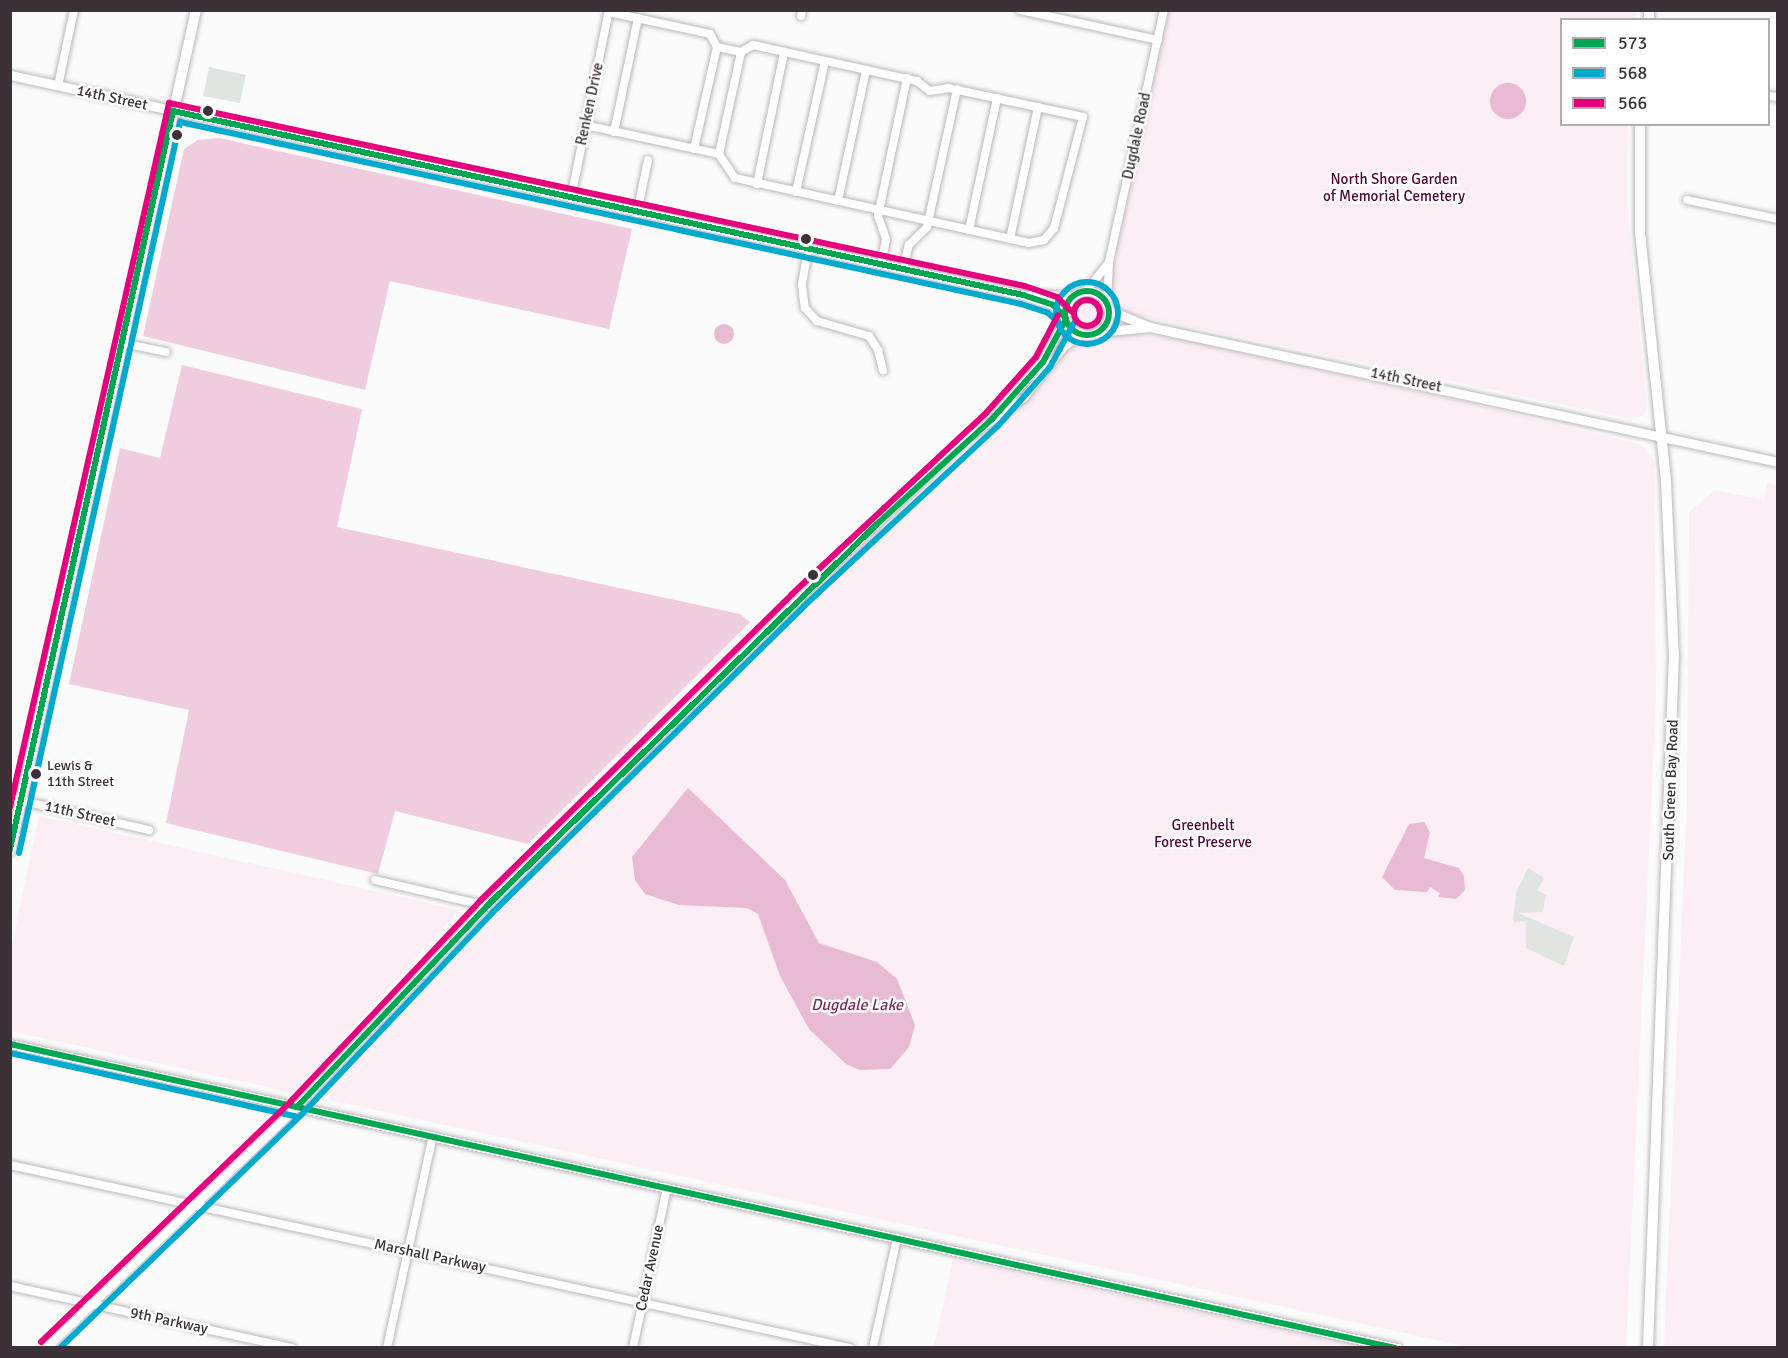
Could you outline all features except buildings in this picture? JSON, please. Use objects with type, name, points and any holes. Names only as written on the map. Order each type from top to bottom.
[{"type":"main road","points":[[10,851],[16,800],[122,343],[196,10]]},
{"type":"main road","name":"South Green Bay Road","points":[[1640,126],[1640,233],[1662,436],[1671,562],[1673,747],[1648,1347]]},
{"type":"street","points":[[58,86],[74,10]]},
{"type":"street","points":[[1020,10],[1158,40]]},
{"type":"street","name":"Dugdale Road","points":[[1108,308],[1109,262],[1164,10]]},
{"type":"street","points":[[609,11],[710,34],[717,47],[694,149]]},
{"type":"street","name":"Renken Drive","points":[[571,198],[609,11]]},
{"type":"street","points":[[614,132],[638,18]]},
{"type":"street","points":[[585,125],[719,154],[735,178],[757,184],[1036,243],[1054,228],[1083,117],[957,89],[930,91],[907,78],[753,45],[741,52],[717,47]]},
{"type":"street","points":[[719,154],[741,52]]},
{"type":"street","points":[[757,184],[784,52]]},
{"type":"street","points":[[796,192],[825,61]]},
{"type":"street","points":[[838,201],[866,69]]},
{"type":"street","name":"14th Street","points":[[10,75],[1023,295],[1053,305],[1066,318]]},
{"type":"street","points":[[881,265],[886,239],[878,210],[907,78]]},
{"type":"street","points":[[903,270],[909,245],[928,221],[957,89]]},
{"type":"street","points":[[969,230],[997,98]]},
{"type":"street","points":[[1010,239],[1038,107]]},
{"type":"street","points":[[637,213],[648,160]]},
{"type":"street","points":[[1687,200],[1778,219]]},
{"type":"street","points":[[808,250],[802,285],[805,308],[817,321],[868,336],[879,350],[883,370]]},
{"type":"street","points":[[47,1347],[297,1107],[488,906],[876,525],[992,419],[1043,362],[1066,318],[1073,296],[1086,291],[1109,262]]},
{"type":"street","points":[[992,419],[1024,398],[1064,347],[1082,334],[1099,332],[1107,322],[1108,308],[1099,295],[1086,291]]},
{"type":"street","name":"14th Street","points":[[1023,295],[1073,296]]},
{"type":"street","name":"14th Street","points":[[1108,308],[1150,327],[1778,462]]},
{"type":"street","points":[[1066,318],[1082,334]]},
{"type":"street","name":"14th Street","points":[[1099,332],[1150,327]]},
{"type":"street","points":[[122,343],[166,352]]},
{"type":"street","name":"11th Street","points":[[16,800],[149,830]]},
{"type":"street","points":[[375,880],[488,906]]},
{"type":"street","points":[[10,1044],[1397,1347]]},
{"type":"street","points":[[387,1347],[433,1136]]},
{"type":"street","name":"Marshall Parkway","points":[[10,1165],[850,1347]]},
{"type":"street","name":"Cedar Avenue","points":[[633,1347],[667,1188]]},
{"type":"street","points":[[873,1347],[897,1238]]},
{"type":"street","name":"9th Parkway","points":[[10,1286],[292,1347]]},
{"type":"green space","name":"North Shore Garden of Memorial Cemetery","points":[[1170,11],[1637,11],[1637,18],[1560,18],[1560,126],[1628,126],[1627,202],[1647,407],[1644,415],[1632,419],[1120,312],[1111,278]]},
{"type":"green space","points":[[1087,300],[1097,303],[1100,313],[1097,323],[1087,326],[1077,323],[1074,313],[1077,303]]},
{"type":"green space","name":"Greenbelt Forest Preserve","points":[[1123,334],[1179,339],[1469,403],[1642,445],[1654,461],[1656,696],[1626,1347],[1469,1347],[330,1100],[329,1087],[930,474],[1045,384],[1072,343]]},
{"type":"green space","points":[[1767,483],[1778,485],[1777,1347],[1664,1347],[1687,797],[1689,512],[1715,490],[1764,500]]},
{"type":"green space","points":[[39,816],[459,910],[295,1093],[11,1031],[11,949]]},
{"type":"green space","points":[[953,1259],[1132,1298],[1355,1347],[934,1347]]},
{"type":"shaded area","points":[[219,138],[632,229],[609,329],[390,281],[365,390],[143,336],[184,149],[198,140]]},
{"type":"shaded area","points":[[182,365],[362,409],[337,527],[740,614],[750,622],[528,844],[395,811],[378,874],[166,823],[189,710],[69,684],[120,448],[160,458]]},
{"type":"water","points":[[1508,83],[1521,88],[1526,101],[1521,114],[1508,119],[1495,114],[1490,101],[1495,88]]},
{"type":"water","points":[[720,324],[728,324],[734,330],[734,338],[728,344],[720,344],[714,338],[714,330]]},
{"type":"water","name":"Dugdale Lake","points":[[688,788],[785,880],[819,943],[877,962],[897,979],[915,1025],[909,1047],[890,1069],[860,1070],[846,1064],[809,1029],[780,976],[758,914],[747,908],[679,905],[645,894],[635,880],[632,857]]},
{"type":"water","points":[[1424,822],[1430,832],[1424,858],[1459,868],[1464,876],[1465,890],[1456,899],[1438,897],[1440,893],[1430,887],[1427,892],[1395,890],[1382,877],[1409,824]]},
{"type":"transit line","name":"566","points":[[10,807],[169,103],[1025,286],[1057,297],[1071,311]]},
{"type":"transit line","name":"573","points":[[10,849],[173,111],[1023,295],[1053,305],[1065,317]]},
{"type":"transit line","name":"568","points":[[19,853],[180,122],[1021,304],[1048,313],[1059,323]]},
{"type":"transit line","name":"568","points":[[1087,282],[1104,287],[1109,291],[1113,296],[1118,313],[1113,330],[1109,335],[1104,339],[1087,344],[1070,339],[1065,335],[1061,330],[1056,313],[1061,296],[1065,291],[1070,287],[1087,282]]},
{"type":"transit line","name":"573","points":[[1087,291],[1102,298],[1109,313],[1102,328],[1087,335],[1072,328],[1065,313],[1072,298],[1087,291]]},
{"type":"transit line","name":"566","points":[[1087,300],[1096,304],[1100,313],[1096,322],[1087,326],[1078,322],[1074,313],[1078,304],[1087,300]]},
{"type":"transit line","name":"566","points":[[41,1342],[291,1101],[481,900],[792,594],[986,413],[1036,357],[1058,315]]},
{"type":"transit line","name":"573","points":[[297,1107],[487,906],[876,525],[992,419],[1043,362],[1066,319]]},
{"type":"transit line","name":"568","points":[[60,1348],[303,1113],[493,912],[804,606],[998,426],[1050,367],[1074,323]]},
{"type":"transit line","name":"573","points":[[10,1044],[1395,1348]]},
{"type":"transit line","name":"568","points":[[10,1053],[295,1116]]},
{"type":"place","name":"Lewis & 11th Street","points":[[36,774]]}]
